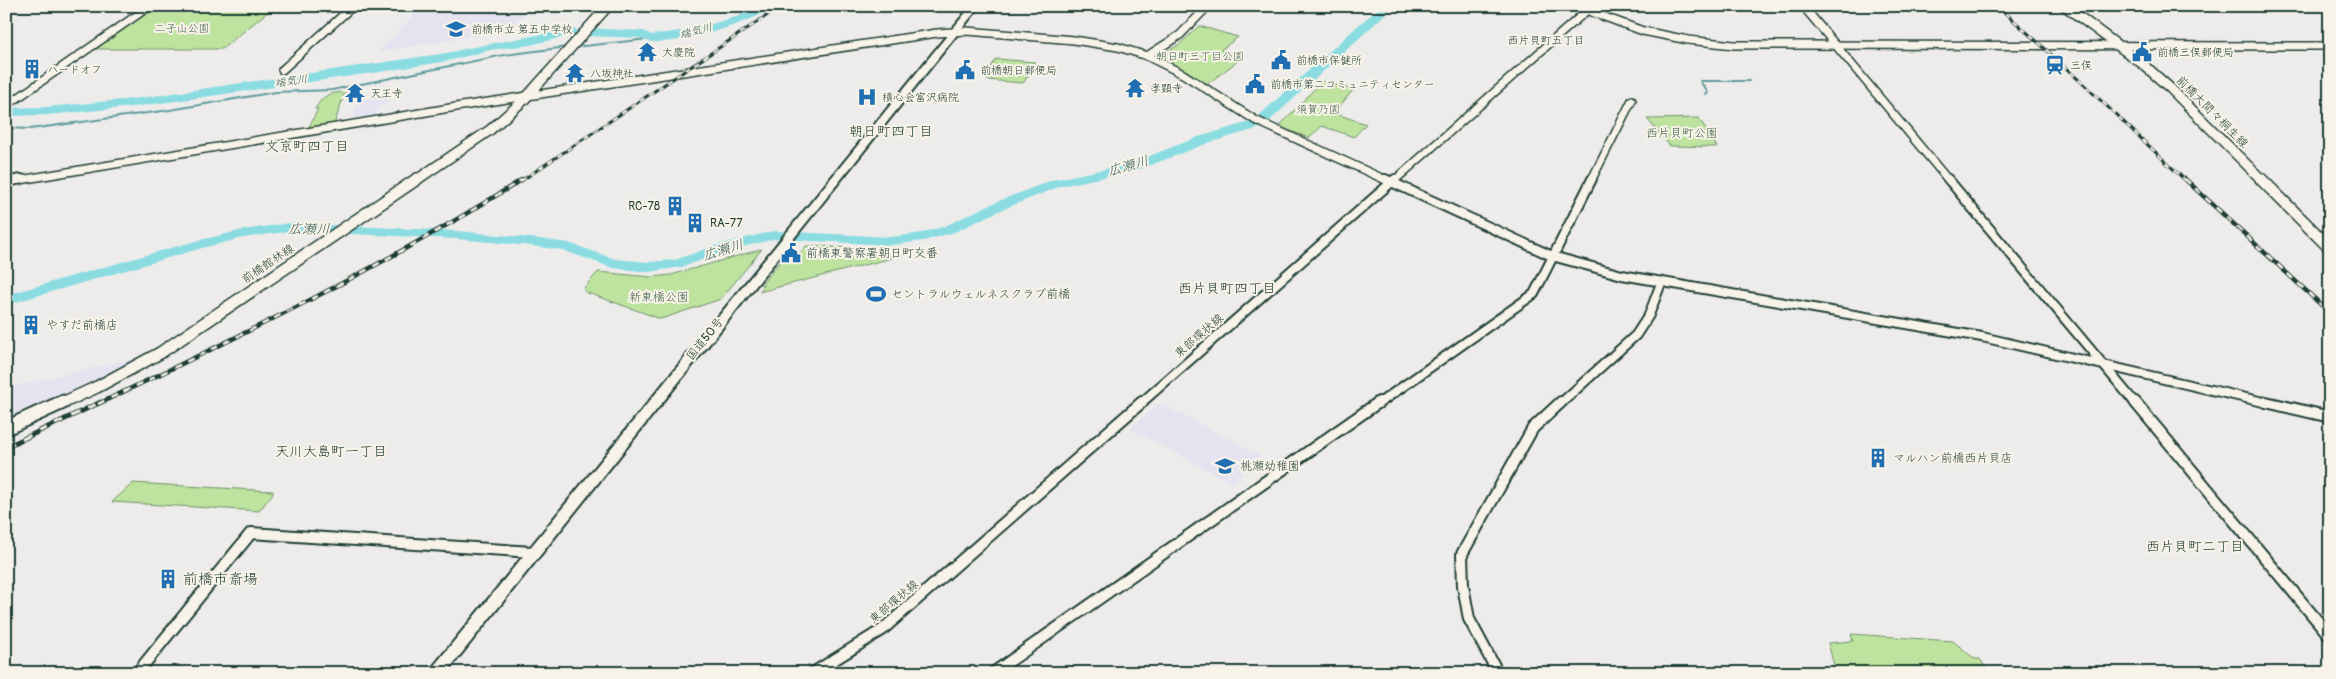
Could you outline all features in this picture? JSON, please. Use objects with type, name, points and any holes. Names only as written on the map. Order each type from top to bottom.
[{"type":"highway","name":"国道50号","points":[[436,673],[794,228],[976,6]]},
{"type":"main road","name":"前橋館林線","points":[[6,428],[97,388],[160,353],[500,123],[528,96],[608,6]]},
{"type":"main road","name":"前橋大間々桐生線","points":[[2066,6],[2144,65],[2171,89],[2330,248]]},
{"type":"street","points":[[6,106],[150,6]]},
{"type":"street","points":[[282,70],[353,6]]},
{"type":"street","points":[[1147,56],[1180,35],[1208,6]]},
{"type":"street","points":[[1575,6],[1590,9],[1648,32],[1702,42],[1767,46],[2330,46]]},
{"type":"street","points":[[1803,6],[2330,636]]},
{"type":"street","name":"東部環状線","points":[[813,673],[842,656],[899,616],[1590,9]]},
{"type":"street","points":[[6,182],[528,96],[956,31],[1086,42],[1118,47],[1147,56],[1183,74],[1255,120],[1552,256],[1622,275],[1661,283],[1982,337],[2330,417]]},
{"type":"street","points":[[993,673],[1534,294],[1632,100]]},
{"type":"street","points":[[1498,673],[1469,619],[1463,586],[1462,554],[1533,428],[1636,335],[1649,315],[1661,283]]},
{"type":"street","points":[[137,673],[250,532],[533,552]]},
{"type":"shaded area","name":"前橋市立 第五中学校","points":[[422,6],[530,6],[510,30],[378,52]]},
{"type":"shaded area","points":[[389,92],[387,104],[380,105],[375,118],[356,121],[354,111],[357,104],[374,94]]},
{"type":"shaded area","points":[[145,356],[89,386],[6,422],[6,388]]},
{"type":"shaded area","points":[[1159,403],[1260,455],[1232,483],[1130,429]]},
{"type":"green space","name":"二子山公園","points":[[150,6],[275,6],[222,49],[89,49]]},
{"type":"green space","name":"朝日町三丁目公園","points":[[1199,26],[1238,37],[1221,50],[1243,57],[1206,85],[1162,59],[1162,54],[1180,44]]},
{"type":"green space","points":[[996,59],[1035,62],[1024,82],[987,80],[985,77]]},
{"type":"green space","name":"須賀乃園","points":[[1322,81],[1353,90],[1334,113],[1366,124],[1354,137],[1322,126],[1309,138],[1283,128],[1281,124]]},
{"type":"green space","points":[[345,92],[334,125],[308,129],[318,109],[315,109],[324,98],[331,94]]},
{"type":"green space","name":"西片貝町公園","points":[[1699,118],[1717,147],[1670,146],[1647,119]]},
{"type":"green space","points":[[806,246],[882,249],[892,258],[759,292],[764,286],[761,285],[786,254],[798,256]]},
{"type":"green space","name":"新東橋公園","points":[[762,249],[721,299],[661,319],[585,292],[583,289],[598,272],[651,277],[671,275]]},
{"type":"green space","points":[[133,483],[273,491],[273,493],[259,511],[112,502]]},
{"type":"green space","points":[[1851,634],[1953,641],[1975,659],[1980,659],[1989,673],[1836,673],[1828,643],[1853,641]]},
{"type":"waterway","name":"端気川","points":[[589,32],[644,35],[648,39],[677,36],[711,29],[743,19],[768,6]]},
{"type":"waterway","name":"広瀬川","points":[[6,300],[66,281],[197,245],[243,234],[290,227],[457,235],[532,242],[564,246],[613,263],[648,267],[677,264],[722,248],[774,235],[891,241],[923,237],[950,229],[994,208],[1057,183],[1133,167],[1203,140],[1258,124],[1366,24],[1389,6]]},
{"type":"waterway","name":"端気川","points":[[6,112],[46,111],[133,103],[448,57],[490,46],[530,41],[573,32]]},
{"type":"waterway","points":[[575,47],[648,39]]},
{"type":"waterway","points":[[6,128],[30,129],[170,110],[276,92],[332,90],[504,55],[567,47]]},
{"type":"waterway","points":[[1706,94],[1708,93],[1700,81],[1749,81]]},
{"type":"railway","points":[[521,181],[781,6]]},
{"type":"railway","points":[[1997,6],[2069,70],[2186,181]]},
{"type":"railway","points":[[98,404],[206,352],[367,270],[472,211],[523,179]]},
{"type":"railway","points":[[2185,179],[2330,313]]},
{"type":"railway","points":[[6,447],[101,402]]},
{"type":"place","name":"前橋市立 第五中学校","points":[[456,29]]},
{"type":"place","name":"大慶院","points":[[647,52]]},
{"type":"place","name":"前橋三俣郵便局","points":[[2142,52]]},
{"type":"place","name":"前橋市保健所","points":[[1281,60]]},
{"type":"place","name":"三俣","points":[[2055,65]]},
{"type":"place","name":"ハードオフ","points":[[32,69]]},
{"type":"place","name":"前橋朝日郵便局","points":[[965,70]]},
{"type":"place","name":"八坂神社","points":[[575,73]]},
{"type":"place","name":"前橋市第二コミュニティセンター","points":[[1255,84]]},
{"type":"place","name":"孝顕寺","points":[[1135,88]]},
{"type":"place","name":"天王寺","points":[[355,93]]},
{"type":"place","name":"積心会富沢病院","points":[[867,97]]},
{"type":"place","name":"RC-78","points":[[675,206]]},
{"type":"place","name":"RA-77","points":[[695,223]]},
{"type":"place","name":"前橋東警察署朝日町交番","points":[[791,253]]},
{"type":"place","name":"セントラルウェルネスクラブ前橋","points":[[876,294]]},
{"type":"place","name":"やすだ前橋店","points":[[31,325]]},
{"type":"place","name":"マルハン前橋西片貝店","points":[[1878,458]]},
{"type":"place","name":"桃瀬幼稚園","points":[[1225,466]]},
{"type":"place","name":"前橋市斎場","points":[[168,579]]},
{"type":"district","name":"西片貝町五丁目","points":[[1546,40]]},
{"type":"district","name":"朝日町四丁目","points":[[891,131]]},
{"type":"district","name":"文京町四丁目","points":[[307,146]]},
{"type":"district","name":"西片貝町四丁目","points":[[1227,288]]},
{"type":"district","name":"天川大島町一丁目","points":[[331,451]]},
{"type":"district","name":"西片貝町二丁目","points":[[2195,546]]}]
